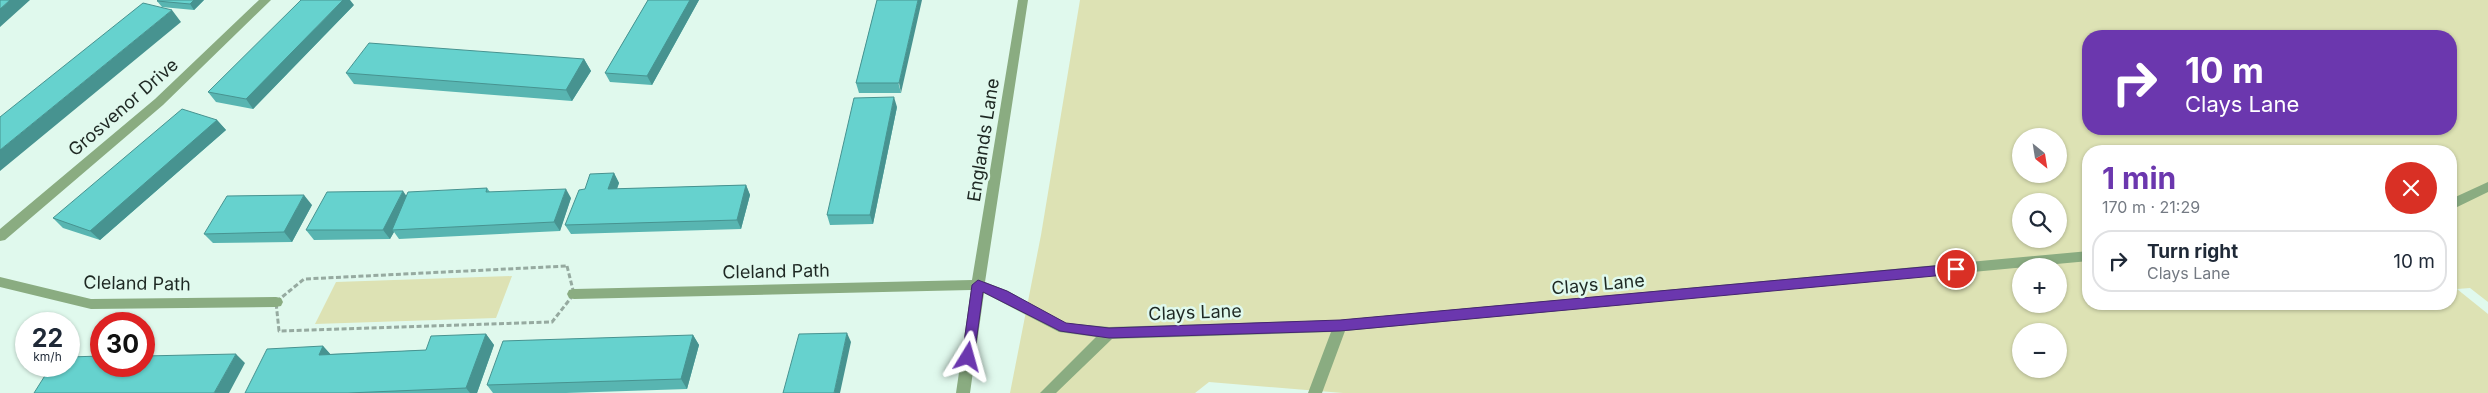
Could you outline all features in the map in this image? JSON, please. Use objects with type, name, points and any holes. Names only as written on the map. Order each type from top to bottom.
[{"type":"street","name":"Grosvenor Drive","points":[[0,236],[159,102],[266,0]]},
{"type":"street","name":"Englands Lane","points":[[963,393],[1023,0]]},
{"type":"street","points":[[2457,201],[2488,187]]},
{"type":"street","name":"Clays Lane","points":[[978,285],[1003,295],[1064,328],[1109,333],[1340,326],[2082,257]]},
{"type":"street","name":"Cleland Path","points":[[0,282],[91,304],[276,302]]},
{"type":"street","name":"Cleland Path","points":[[574,294],[978,285]]},
{"type":"street","points":[[1315,393],[1340,326]]},
{"type":"street","points":[[1047,393],[1109,333]]},
{"type":"path","points":[[567,266],[574,294],[552,322],[279,331],[276,302],[304,279],[567,266]]},
{"type":"green space","points":[[1080,0],[2488,0],[2488,302],[2470,288],[2457,289],[2488,314],[2488,393],[1343,393],[1209,382],[1195,393],[1010,393],[1041,235]]},
{"type":"green space","points":[[512,276],[496,318],[315,324],[336,282]]},
{"type":"building","points":[[0,0],[10,0],[0,9]]},
{"type":"building","points":[[158,0],[194,0],[190,4]]},
{"type":"building","points":[[301,0],[343,0],[246,99],[208,92]]},
{"type":"building","points":[[648,0],[690,0],[647,76],[605,73]]},
{"type":"building","points":[[877,0],[918,0],[899,83],[856,83]]},
{"type":"building","points":[[143,3],[172,10],[0,150],[0,117]]},
{"type":"building","points":[[369,43],[584,59],[566,90],[346,73]]},
{"type":"building","points":[[894,97],[870,215],[827,215],[854,98]]},
{"type":"building","points":[[182,109],[217,120],[90,231],[53,218]]},
{"type":"building","points":[[614,173],[608,189],[746,185],[737,220],[565,225],[579,190],[585,189],[590,174]]},
{"type":"building","points":[[487,188],[486,192],[566,189],[554,222],[392,230],[408,192]]},
{"type":"building","points":[[403,191],[383,230],[306,230],[327,192]]},
{"type":"building","points":[[304,195],[284,232],[204,234],[227,196]]},
{"type":"building","points":[[847,333],[834,393],[783,393],[799,334]]},
{"type":"building","points":[[486,334],[466,388],[348,393],[245,393],[267,349],[323,346],[319,355],[426,350],[431,336]]},
{"type":"building","points":[[693,335],[681,379],[487,385],[503,341]]},
{"type":"building","points":[[236,354],[214,393],[34,393],[44,377],[80,377],[80,357],[90,356],[90,377],[155,377],[155,356]]},
{"type":"route","points":[[968,357],[978,285],[1003,295],[1064,328],[1109,333],[1340,326],[1956,269]]}]
